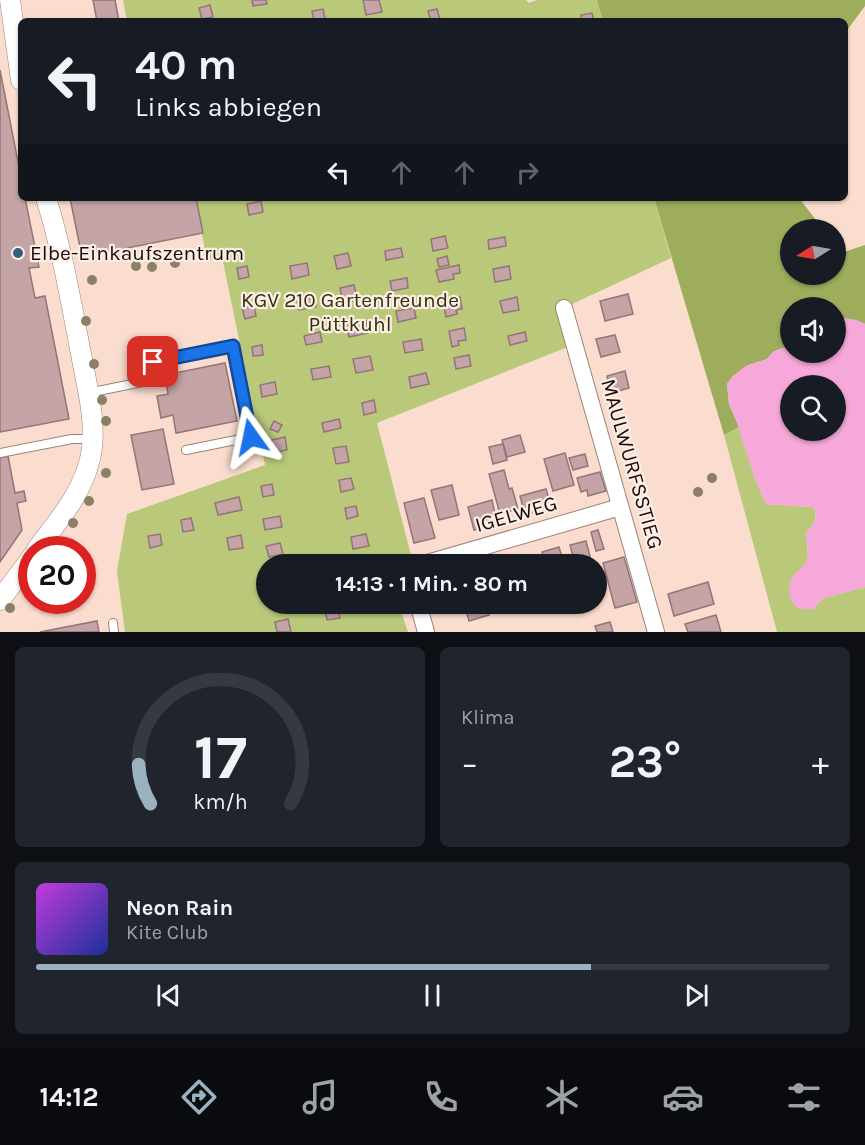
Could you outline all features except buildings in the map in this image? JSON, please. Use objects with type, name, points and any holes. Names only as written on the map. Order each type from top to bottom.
[{"type":"street","points":[[10,0],[18,58]]},
{"type":"street","points":[[46,536],[82,484],[91,456],[92,439],[88,393],[56,229],[47,201]]},
{"type":"street","name":"MAULWURFSSTIEG","points":[[564,308],[656,632]]},
{"type":"street","name":"IGELWEG","points":[[458,554],[620,507]]},
{"type":"street","points":[[0,600],[18,576]]},
{"type":"street","points":[[421,614],[426,632]]},
{"type":"lane","points":[[88,393],[157,379],[153,362],[233,346],[251,437],[186,450]]},
{"type":"lane","points":[[0,453],[72,440],[92,439]]},
{"type":"green space","points":[[123,0],[526,0],[529,3],[537,0],[597,0],[602,18],[126,18]]},
{"type":"green space","points":[[597,0],[865,0],[865,6],[848,29],[848,18],[602,18]]},
{"type":"green space","name":"KGV 210 Gartenfreunde Püttkuhl","points":[[196,201],[655,201],[671,258],[570,305],[575,344],[377,423],[411,554],[256,554],[256,614],[402,614],[408,632],[125,632],[117,571],[127,514],[265,465],[222,257],[207,260]]},
{"type":"green space","points":[[655,201],[801,201],[815,219],[780,219],[780,285],[846,285],[846,251],[865,245],[865,324],[846,320],[846,297],[780,297],[780,349],[773,352],[767,359],[746,366],[727,384],[729,404],[739,427],[724,435]]},
{"type":"green space","points":[[739,427],[755,479],[766,504],[813,507],[815,511],[815,521],[806,532],[808,557],[800,609],[812,609],[824,598],[865,587],[865,632],[777,632],[724,435]]},
{"type":"shaded area","points":[[846,318],[865,324],[865,587],[824,598],[812,609],[801,609],[795,606],[790,594],[790,581],[807,560],[806,532],[815,521],[815,511],[813,507],[766,504],[729,404],[727,384],[732,377],[746,366],[767,359],[773,352],[780,349],[780,363],[846,363]]},
{"type":"place","name":"Elbe-Einkaufszentrum","points":[[18,253]]},
{"type":"route","points":[[153,362],[233,346],[251,437]]}]
